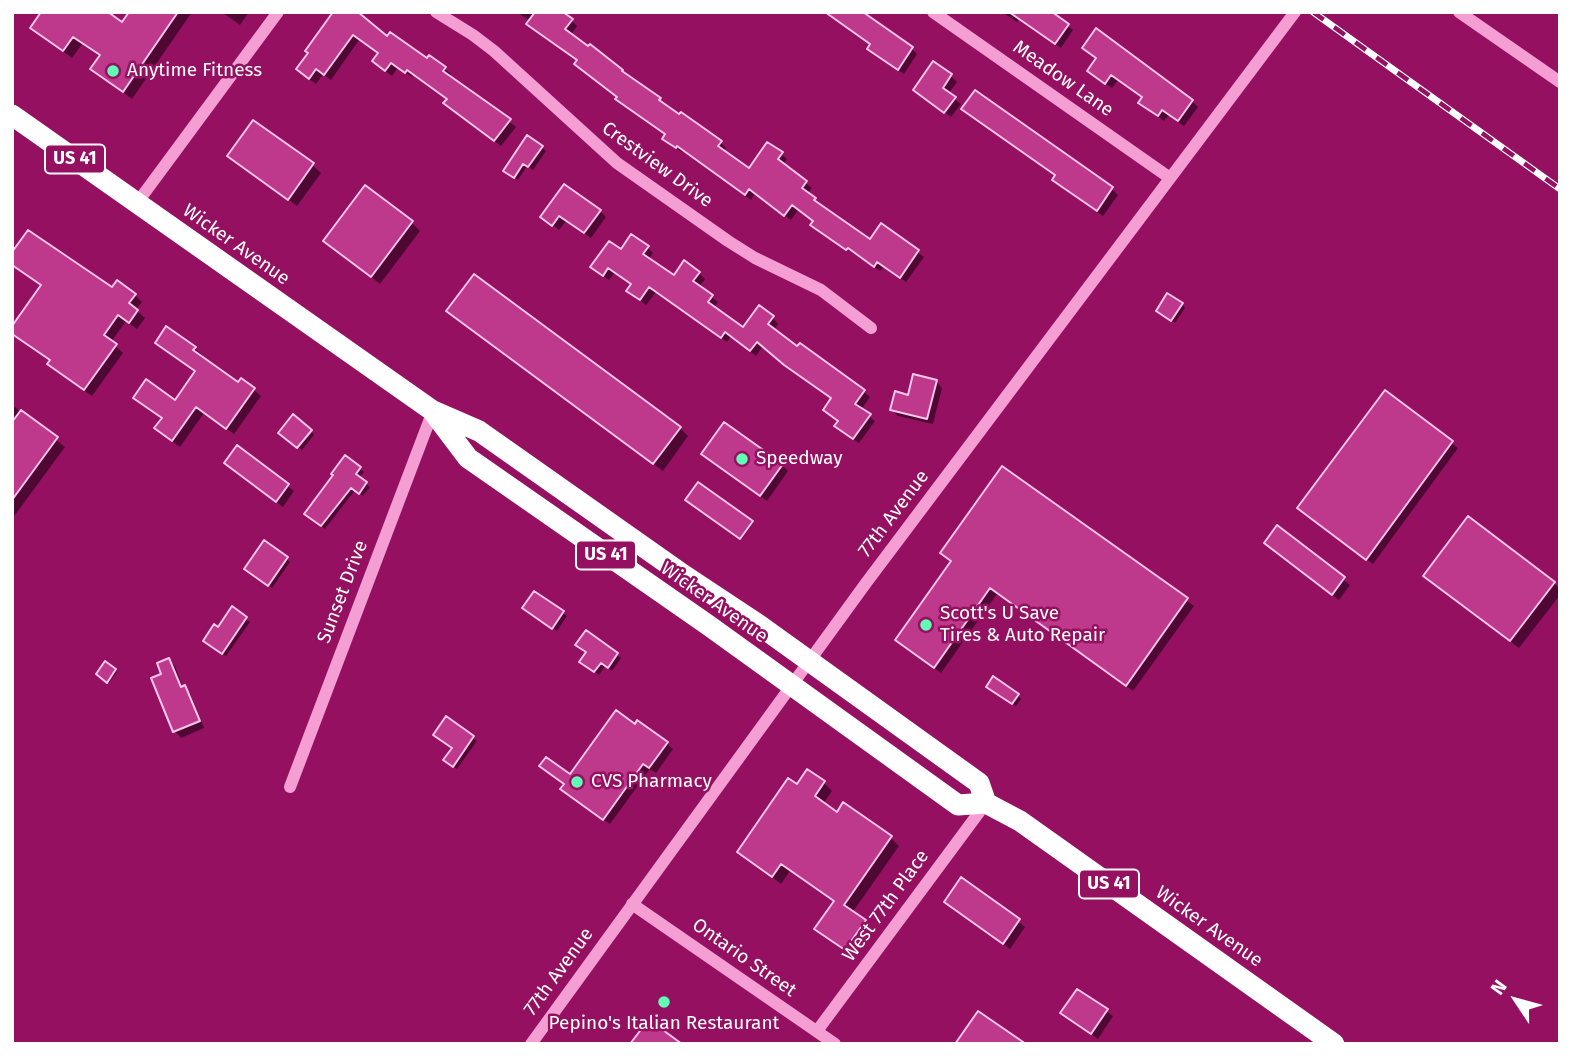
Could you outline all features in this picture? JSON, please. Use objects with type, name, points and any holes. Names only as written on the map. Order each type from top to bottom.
[{"type":"highway","name":"Wicker Avenue","points":[[12,115],[433,411],[479,431],[808,661],[979,783],[986,803]]},
{"type":"highway","name":"Wicker Avenue","points":[[433,411],[468,458],[708,625],[958,805],[986,803],[1020,821],[1334,1044]]},
{"type":"street","points":[[137,203],[278,12]]},
{"type":"street","name":"Crestview Drive","points":[[436,12],[494,51],[617,163],[728,241],[755,258],[821,290],[871,328]]},
{"type":"street","name":"Meadow Lane","points":[[933,12],[1170,178]]},
{"type":"street","name":"77th Avenue","points":[[531,1044],[808,661],[1295,12]]},
{"type":"street","points":[[1459,12],[1560,82]]},
{"type":"street","name":"Sunset Drive","points":[[289,787],[433,411]]},
{"type":"street","name":"West 77th Place","points":[[817,1031],[986,803]]},
{"type":"street","name":"Ontario Street","points":[[632,904],[835,1044]]},
{"type":"building","points":[[41,12],[108,12],[122,22],[129,12],[178,12],[123,92],[90,69],[100,55],[73,37],[63,51],[30,28]]},
{"type":"building","points":[[333,12],[358,12],[387,36],[390,32],[427,58],[429,55],[446,67],[443,71],[511,119],[494,141],[443,103],[447,99],[407,70],[405,73],[391,63],[385,71],[372,61],[378,53],[353,35],[324,75],[316,69],[309,79],[296,69],[308,53],[305,51]]},
{"type":"building","points":[[535,12],[563,12],[573,19],[565,29],[588,46],[590,44],[622,71],[661,98],[659,100],[722,141],[718,146],[749,168],[767,142],[783,152],[778,159],[807,181],[802,188],[816,198],[814,200],[870,239],[881,223],[919,250],[900,278],[877,262],[874,267],[848,248],[846,250],[810,225],[813,221],[792,205],[784,216],[749,189],[745,195],[677,146],[676,148],[662,139],[665,134],[615,99],[617,97],[574,64],[577,60],[526,24]]},
{"type":"building","points":[[825,12],[863,12],[913,47],[898,70],[867,49],[870,44]]},
{"type":"building","points":[[1009,12],[1052,12],[1069,24],[1055,44]]},
{"type":"building","points":[[1096,28],[1193,100],[1178,121],[1162,110],[1158,116],[1138,103],[1142,97],[1111,75],[1105,84],[1087,71],[1096,58],[1082,48]]},
{"type":"building","points":[[933,61],[952,74],[943,88],[956,97],[944,113],[913,90]]},
{"type":"building","points":[[975,90],[1113,187],[1097,211],[1052,180],[1055,175],[961,109]]},
{"type":"building","points":[[253,120],[314,163],[288,200],[227,156]]},
{"type":"building","points":[[527,135],[543,146],[528,167],[523,164],[514,178],[503,171]]},
{"type":"building","points":[[564,184],[601,210],[584,233],[559,216],[552,226],[540,217]]},
{"type":"building","points":[[365,185],[413,221],[371,277],[323,241]]},
{"type":"building","points":[[28,230],[112,287],[117,280],[136,294],[129,303],[138,310],[129,323],[118,315],[104,335],[117,344],[84,390],[47,364],[50,360],[12,334],[12,326],[41,285],[12,265],[12,252]]},
{"type":"building","points":[[631,234],[649,246],[643,254],[674,275],[684,260],[700,272],[693,281],[713,295],[708,302],[743,327],[759,305],[774,316],[768,324],[797,346],[800,343],[865,390],[855,404],[871,414],[853,439],[834,426],[838,421],[823,410],[831,398],[757,342],[750,351],[725,332],[721,338],[649,287],[640,300],[626,291],[631,284],[608,268],[603,276],[590,267],[609,241],[621,249]]},
{"type":"building","points":[[474,274],[681,427],[653,464],[446,311]]},
{"type":"building","points":[[1167,293],[1183,303],[1171,321],[1156,311]]},
{"type":"building","points":[[166,326],[196,347],[193,350],[238,382],[241,378],[255,388],[226,429],[196,407],[172,441],[154,428],[162,418],[133,398],[146,379],[175,400],[195,371],[155,343]]},
{"type":"building","points":[[913,374],[937,380],[927,419],[890,410],[895,391],[908,395]]},
{"type":"building","points":[[1385,390],[1453,441],[1366,560],[1297,508]]},
{"type":"building","points":[[21,410],[58,437],[12,500],[12,422]]},
{"type":"building","points":[[293,414],[312,430],[297,448],[278,433]]},
{"type":"building","name":"Speedway","points":[[724,422],[783,464],[760,496],[701,454]]},
{"type":"building","points":[[237,445],[289,484],[276,502],[224,463]]},
{"type":"building","points":[[345,455],[361,467],[356,474],[367,482],[359,494],[351,488],[321,526],[304,514]]},
{"type":"building","points":[[1002,466],[1188,598],[1126,686],[990,588],[934,668],[895,640],[951,561],[940,553]]},
{"type":"building","name":"Speedway","points":[[698,482],[753,521],[740,539],[685,500]]},
{"type":"building","points":[[1468,516],[1555,582],[1510,641],[1423,576]]},
{"type":"building","points":[[1277,525],[1345,577],[1332,595],[1264,543]]},
{"type":"building","points":[[264,540],[288,557],[268,586],[244,569]]},
{"type":"building","points":[[534,591],[564,611],[552,629],[522,608]]},
{"type":"building","points":[[232,606],[247,617],[222,654],[203,641],[214,624],[218,627]]},
{"type":"building","points":[[586,630],[618,653],[608,668],[601,663],[594,672],[579,662],[586,652],[575,645]]},
{"type":"building","points":[[169,658],[181,687],[185,685],[200,721],[173,732],[151,678],[161,674],[157,663]]},
{"type":"building","points":[[105,661],[116,669],[107,683],[96,674]]},
{"type":"building","points":[[993,676],[1019,694],[1012,704],[986,687]]},
{"type":"building","name":"CVS Pharmacy","points":[[616,710],[635,724],[637,720],[668,742],[649,768],[643,764],[603,820],[560,789],[564,784],[539,766],[546,757],[570,774]]},
{"type":"building","points":[[446,716],[474,736],[453,767],[443,760],[452,748],[433,735]]},
{"type":"building","points":[[807,769],[825,781],[815,796],[837,812],[843,802],[892,836],[844,905],[866,920],[845,950],[814,929],[834,901],[781,864],[772,877],[737,852],[788,778],[797,784]]},
{"type":"building","points":[[961,877],[1020,919],[1003,944],[944,902]]},
{"type":"building","points":[[1077,989],[1108,1009],[1091,1034],[1060,1013]]},
{"type":"building","points":[[978,1011],[1026,1044],[955,1044]]},
{"type":"building","points":[[649,1019],[667,1033],[682,1044],[630,1044]]},
{"type":"railway","points":[[1313,12],[1560,189]]},
{"type":"place","name":"Anytime Fitness","points":[[113,71]]},
{"type":"place","name":"Speedway","points":[[742,459]]},
{"type":"place","name":"Scott's U Save Tires & Auto Repair","points":[[926,625]]},
{"type":"place","name":"CVS Pharmacy","points":[[577,782]]},
{"type":"place","name":"Pepino's Italian Restaurant","points":[[664,1002]]}]
